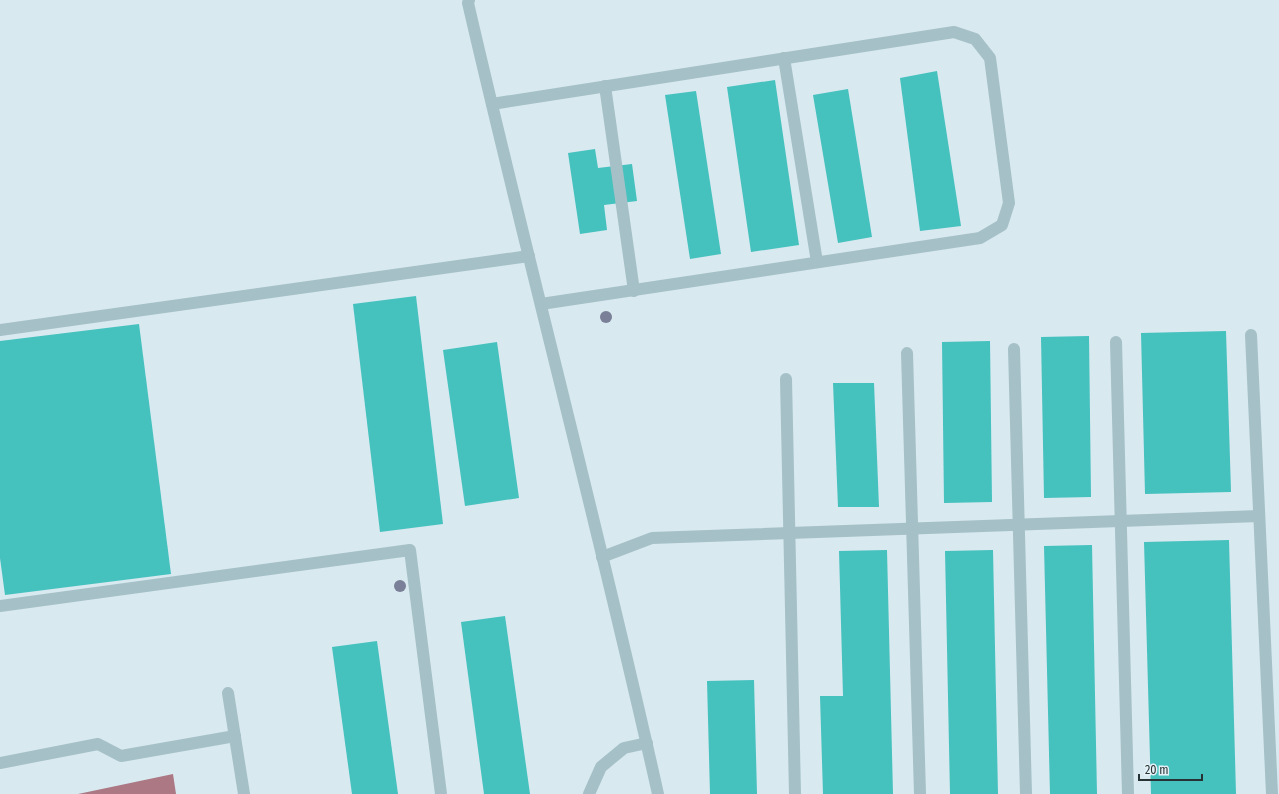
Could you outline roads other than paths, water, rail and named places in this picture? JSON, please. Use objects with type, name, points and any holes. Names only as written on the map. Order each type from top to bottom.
[{"type":"lane","points":[[469,0],[468,3],[492,104],[647,743],[658,794]]},
{"type":"lane","points":[[492,104],[954,32],[975,39],[990,58],[1009,203],[1002,225],[980,238],[541,304]]},
{"type":"lane","points":[[784,58],[817,262]]},
{"type":"lane","points":[[605,86],[634,291]]},
{"type":"lane","points":[[0,330],[529,256]]},
{"type":"lane","points":[[1251,335],[1272,794]]},
{"type":"lane","points":[[1116,342],[1128,794]]},
{"type":"lane","points":[[1014,349],[1026,794]]},
{"type":"lane","points":[[907,353],[920,794]]},
{"type":"lane","points":[[786,379],[795,794]]},
{"type":"lane","points":[[602,557],[652,538],[1259,516]]},
{"type":"lane","points":[[0,606],[410,550],[441,794]]},
{"type":"lane","points":[[228,694],[244,794]]},
{"type":"lane","points":[[0,763],[98,744],[121,756],[235,736]]},
{"type":"lane","points":[[589,794],[601,767],[624,748],[647,743]]}]
